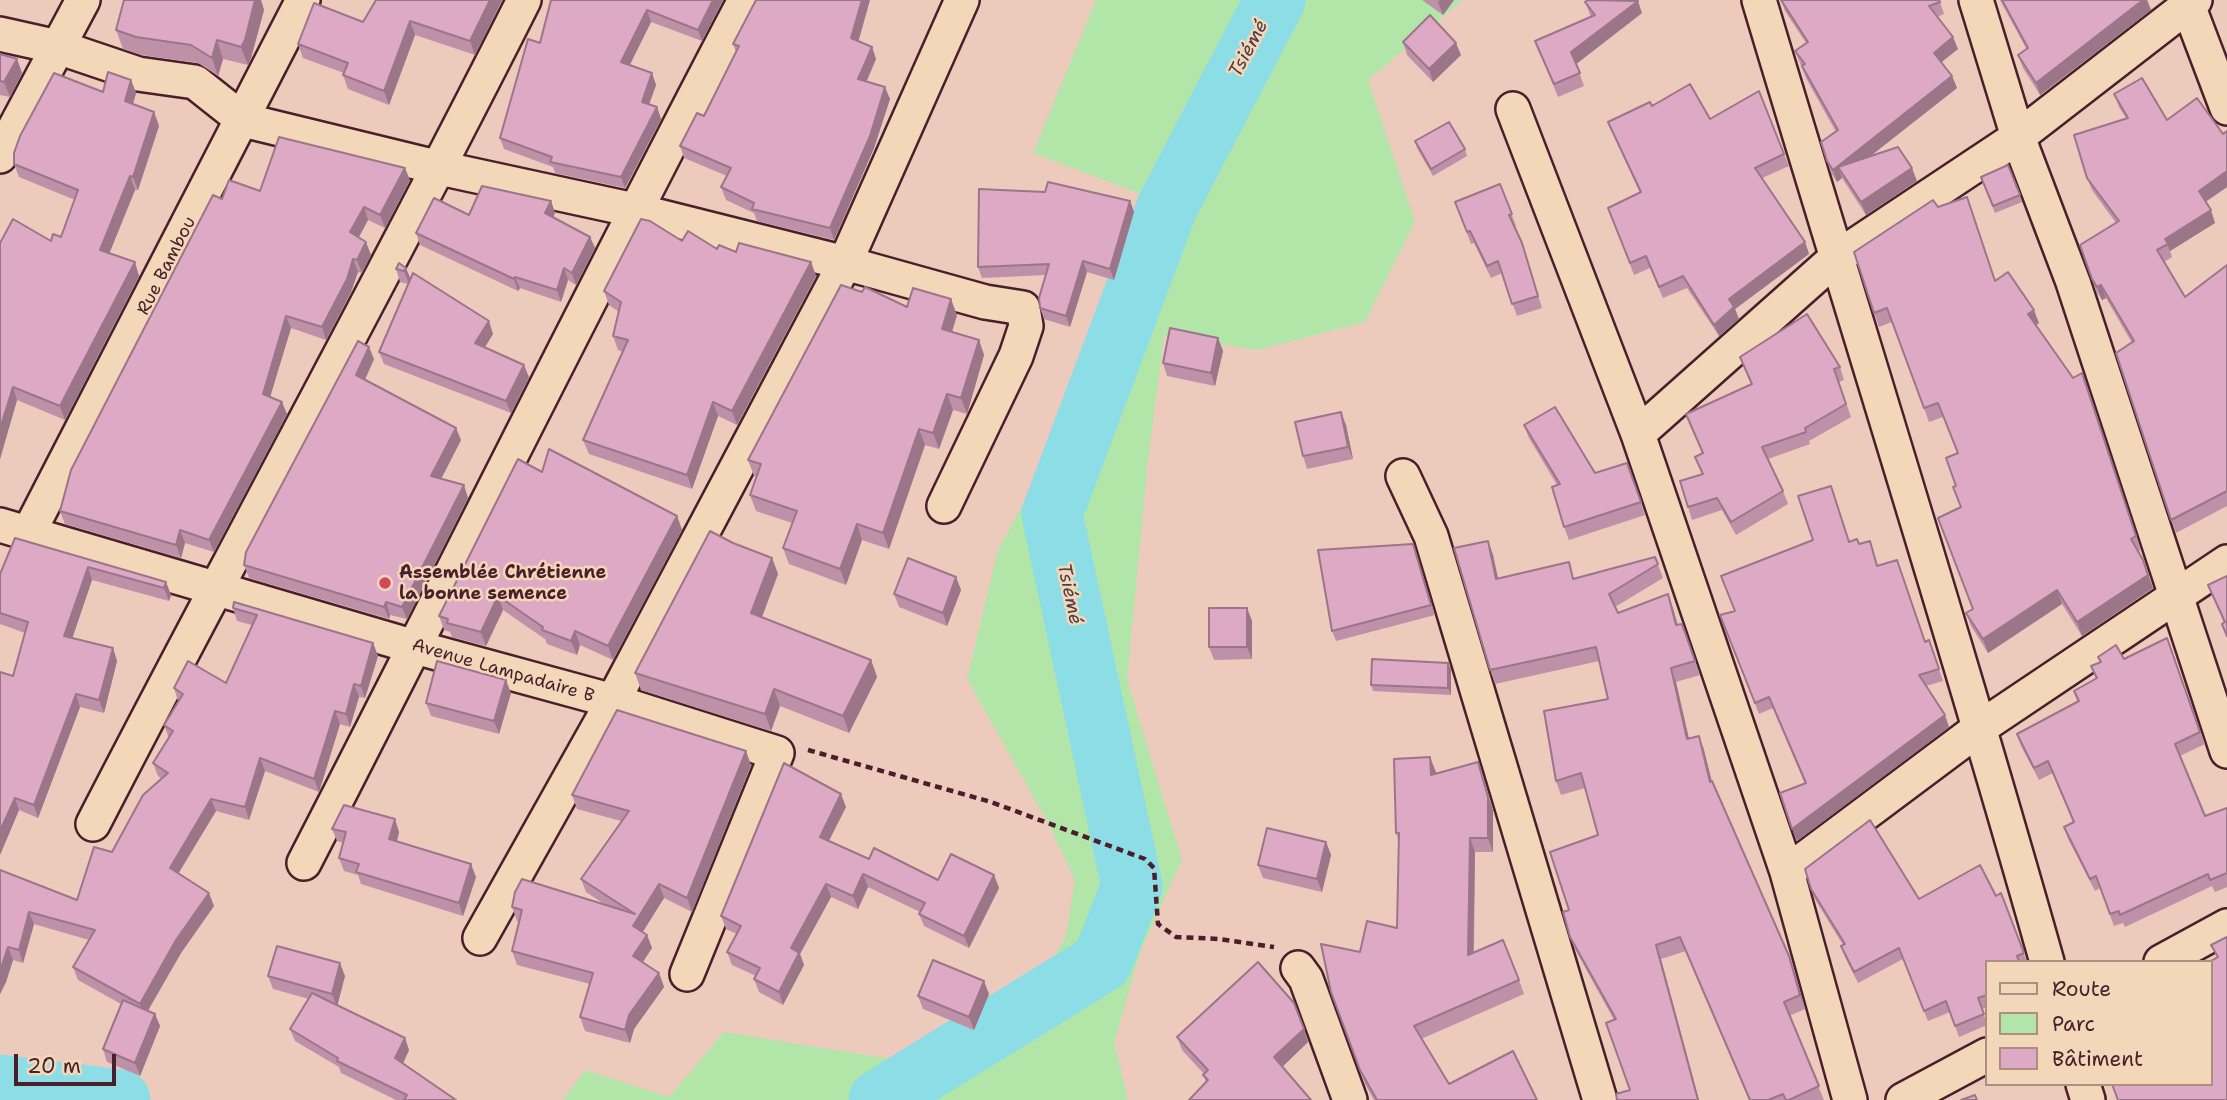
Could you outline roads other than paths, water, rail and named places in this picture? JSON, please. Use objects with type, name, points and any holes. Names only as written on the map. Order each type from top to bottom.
[{"type":"street","points":[[0,156],[82,0]]},
{"type":"street","name":"Rue Bambou","points":[[14,528],[243,120],[303,0]]},
{"type":"street","points":[[93,824],[215,586],[440,168],[524,0]]},
{"type":"street","points":[[303,863],[634,211],[745,0]]},
{"type":"street","points":[[480,938],[613,701],[845,263],[962,0]]},
{"type":"street","points":[[1759,0],[1981,727],[2046,960]]},
{"type":"street","points":[[1976,0],[2018,136],[2073,282],[2227,751]]},
{"type":"street","points":[[1638,433],[1836,258],[2018,136],[2190,2],[2227,108]]},
{"type":"street","points":[[0,34],[58,47],[138,74],[195,82],[243,120],[634,211],[845,263],[985,302],[1023,308],[1027,326],[1016,356],[944,506]]},
{"type":"street","points":[[1513,110],[1638,433],[1787,872],[1850,1100]]},
{"type":"street","points":[[1404,476],[1431,536],[1600,1100]]},
{"type":"street","name":"Avenue Lampadaire B","points":[[14,528],[415,647],[613,701],[777,754],[687,974]]},
{"type":"street","points":[[1787,872],[1981,727],[2227,562]]},
{"type":"street","points":[[2165,960],[2227,926]]},
{"type":"street","points":[[1298,968],[1306,979],[1350,1100]]},
{"type":"street","points":[[1903,1100],[1986,1056]]},
{"type":"waterway","name":"Tsiémé","points":[[879,1100],[1102,962],[1132,886],[1052,514],[1167,207],[1275,0]]},
{"type":"waterway","name":"Tsiémé","points":[[0,1085],[120,1100]]},
{"type":"place","name":"Assemblée Chrétienne la bonne semence","points":[[385,583]]}]
